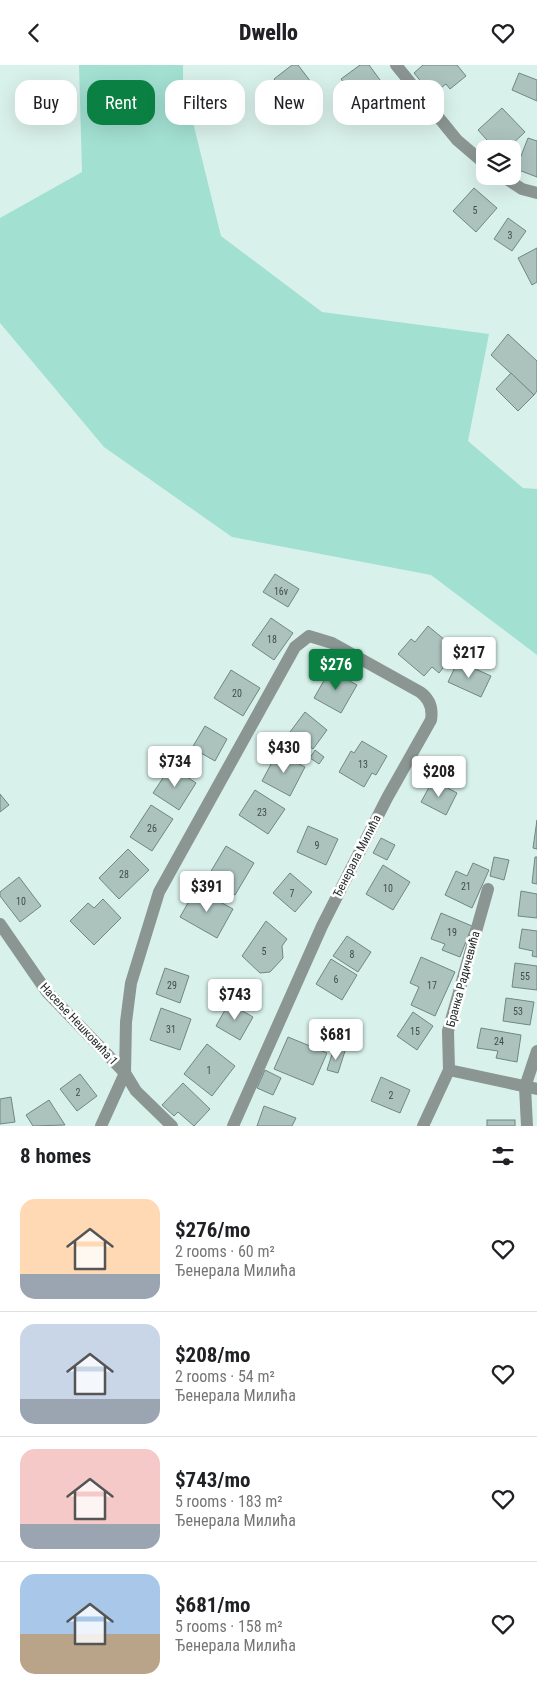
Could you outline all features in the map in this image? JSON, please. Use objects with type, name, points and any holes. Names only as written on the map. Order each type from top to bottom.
[{"type":"street","points":[[396,65],[456,140],[476,157]]},
{"type":"street","points":[[516,185],[522,189],[537,193]]},
{"type":"street","name":"Ђенерала Милића","points":[[125,1073],[126,1022],[131,983],[159,893],[296,647],[309,636],[332,643],[427,697],[432,713],[322,926],[233,1126]]},
{"type":"street","name":"Бранка Радичевића","points":[[449,1070],[448,1031],[488,889]]},
{"type":"street","name":"Насеље Нешковића 1","points":[[0,924],[47,992],[125,1073]]},
{"type":"street","points":[[527,1126],[537,1051]]},
{"type":"street","points":[[423,1126],[449,1070],[531,1088]]},
{"type":"street","points":[[101,1126],[125,1073]]},
{"type":"street","points":[[125,1073],[136,1091],[172,1126]]},
{"type":"green space","points":[[79,65],[183,65],[183,80],[165,80],[165,125],[194,125],[221,236],[322,312],[489,334],[468,441],[523,488],[537,489],[537,655],[431,575],[232,537],[104,447],[0,323],[0,218],[82,172]]},
{"type":"building","points":[[292,65],[298,65],[309,80],[275,80]]},
{"type":"building","points":[[360,65],[369,65],[380,80],[342,80]]},
{"type":"building","points":[[423,65],[457,65],[466,76],[450,89],[446,84],[444,86],[444,80],[420,80],[414,73]]},
{"type":"building","points":[[519,73],[537,80],[537,101],[512,90]]},
{"type":"building","points":[[502,108],[525,132],[517,140],[487,140],[478,130]]},
{"type":"building","points":[[528,138],[537,141],[537,177],[521,171],[521,156]]},
{"type":"building","points":[[474,188],[497,208],[476,232],[453,211]]},
{"type":"building","points":[[508,218],[526,231],[512,251],[494,239]]},
{"type":"building","points":[[537,248],[537,282],[532,285],[518,258]]},
{"type":"building","points":[[508,334],[537,361],[537,391],[534,395],[491,355]]},
{"type":"building","points":[[511,373],[534,395],[518,411],[496,389]]},
{"type":"building","points":[[275,574],[299,589],[288,607],[263,592]]},
{"type":"building","points":[[271,618],[293,633],[274,660],[252,645]]},
{"type":"building","points":[[428,626],[457,650],[439,673],[432,667],[424,676],[398,654],[411,639],[415,642]]},
{"type":"building","points":[[458,661],[491,676],[481,697],[448,682]]},
{"type":"building","points":[[231,670],[260,688],[243,716],[214,698]]},
{"type":"building","points":[[330,670],[357,685],[341,713],[314,698]]},
{"type":"building","points":[[305,712],[327,730],[313,749],[290,732]]},
{"type":"building","points":[[205,726],[227,739],[215,761],[192,748]]},
{"type":"building","points":[[362,741],[387,756],[376,775],[372,773],[364,787],[339,772],[351,751],[354,753]]},
{"type":"building","points":[[315,750],[324,757],[319,764],[310,758]]},
{"type":"building","points":[[277,753],[305,767],[290,796],[262,781]]},
{"type":"building","points":[[171,766],[196,783],[179,810],[153,793]]},
{"type":"building","points":[[433,780],[457,793],[446,815],[421,802]]},
{"type":"building","points":[[255,790],[285,809],[268,834],[239,815]]},
{"type":"building","points":[[0,794],[9,805],[0,812]]},
{"type":"building","points":[[151,805],[173,819],[152,851],[130,837]]},
{"type":"building","points":[[537,820],[537,849],[533,848]]},
{"type":"building","points":[[308,826],[338,839],[326,865],[297,852]]},
{"type":"building","points":[[381,838],[395,845],[387,860],[373,853]]},
{"type":"building","points":[[226,846],[254,863],[235,895],[207,878]]},
{"type":"building","points":[[128,849],[149,870],[119,899],[99,878]]},
{"type":"building","points":[[494,857],[509,860],[504,880],[490,876]]},
{"type":"building","points":[[535,857],[537,857],[537,884],[532,883]]},
{"type":"building","points":[[473,863],[489,870],[472,908],[445,895],[456,871],[467,876]]},
{"type":"building","points":[[383,865],[410,882],[393,910],[366,894]]},
{"type":"building","points":[[290,873],[312,892],[295,912],[273,893]]},
{"type":"building","points":[[19,877],[41,906],[20,922],[0,896],[0,892]]},
{"type":"building","points":[[196,889],[233,909],[217,938],[180,917]]},
{"type":"building","points":[[521,891],[537,894],[537,918],[518,916]]},
{"type":"building","points":[[103,899],[121,918],[94,945],[70,921],[88,903],[94,908]]},
{"type":"building","points":[[441,913],[472,926],[460,957],[442,950],[445,944],[431,939]]},
{"type":"building","points":[[266,921],[287,939],[282,946],[283,958],[270,972],[260,973],[242,956]]},
{"type":"building","points":[[522,929],[537,931],[537,957],[532,956],[533,951],[519,948]]},
{"type":"building","points":[[347,936],[371,952],[358,972],[333,956]]},
{"type":"building","points":[[421,957],[455,972],[435,1016],[411,1005],[419,987],[410,983]]},
{"type":"building","points":[[331,959],[357,975],[342,1000],[316,984]]},
{"type":"building","points":[[515,963],[537,966],[537,990],[512,987]]},
{"type":"building","points":[[165,968],[189,976],[180,1003],[156,994]]},
{"type":"building","points":[[506,998],[534,1002],[530,1025],[503,1021]]},
{"type":"building","points":[[229,1003],[253,1017],[240,1040],[216,1026]]},
{"type":"building","points":[[161,1008],[191,1019],[180,1050],[150,1040]]},
{"type":"building","points":[[413,1012],[433,1026],[417,1050],[397,1036]]},
{"type":"building","points":[[481,1028],[521,1035],[517,1062],[496,1058],[498,1051],[477,1048]]},
{"type":"building","points":[[288,1037],[327,1053],[313,1085],[274,1069]]},
{"type":"building","points":[[207,1044],[235,1066],[212,1096],[184,1074]]},
{"type":"building","points":[[334,1048],[345,1051],[338,1073],[327,1070]]},
{"type":"building","points":[[265,1070],[281,1078],[273,1095],[257,1088]]},
{"type":"building","points":[[80,1074],[97,1096],[77,1111],[60,1089]]},
{"type":"building","points":[[381,1077],[410,1090],[400,1113],[371,1101]]},
{"type":"building","points":[[183,1083],[210,1109],[194,1126],[178,1112],[174,1116],[162,1105]]},
{"type":"building","points":[[11,1097],[15,1122],[0,1124],[0,1099]]},
{"type":"building","points":[[49,1100],[65,1125],[33,1126],[26,1115]]},
{"type":"building","points":[[264,1106],[296,1118],[292,1126],[257,1126]]},
{"type":"building","points":[[487,1120],[515,1120],[515,1126],[487,1126]]}]
